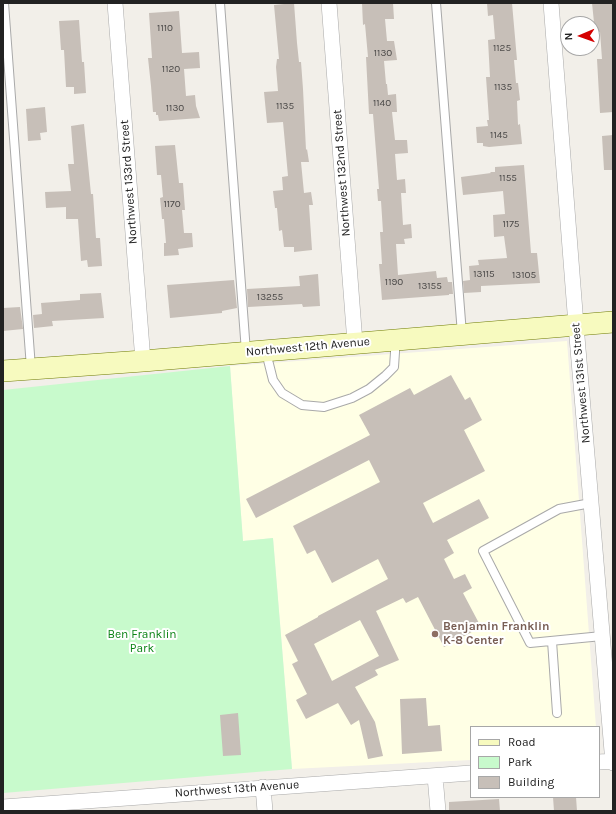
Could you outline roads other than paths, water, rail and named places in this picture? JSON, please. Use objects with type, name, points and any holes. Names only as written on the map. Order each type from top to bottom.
[{"type":"street","name":"Northwest 133rd Street","points":[[115,3],[143,361]]},
{"type":"street","name":"Northwest 132nd Street","points":[[329,3],[355,343]]},
{"type":"street","name":"Northwest 131st Street","points":[[551,3],[576,325],[613,762]]},
{"type":"street","name":"Northwest 12th Avenue","points":[[3,371],[256,352],[613,322]]},
{"type":"street","points":[[600,762],[613,762]]},
{"type":"street","name":"Northwest 13th Avenue","points":[[3,806],[92,806],[264,787],[470,773]]},
{"type":"street","points":[[436,776],[438,811]]},
{"type":"street","points":[[264,787],[265,811]]},
{"type":"lane","points":[[4,3],[31,369]]},
{"type":"lane","points":[[220,3],[256,352],[282,393],[302,404],[324,407],[352,398],[369,389],[386,376],[394,367],[394,340]]},
{"type":"lane","points":[[436,3],[462,334]]},
{"type":"lane","points":[[591,503],[559,509],[483,551],[530,643],[602,636]]},
{"type":"lane","points":[[552,641],[557,713]]},
{"type":"place","name":"Benjamin Franklin K-8 Center","points":[[435,634]]},
{"type":"park label","name":"Ben Franklin Park","points":[[142,642]]}]
